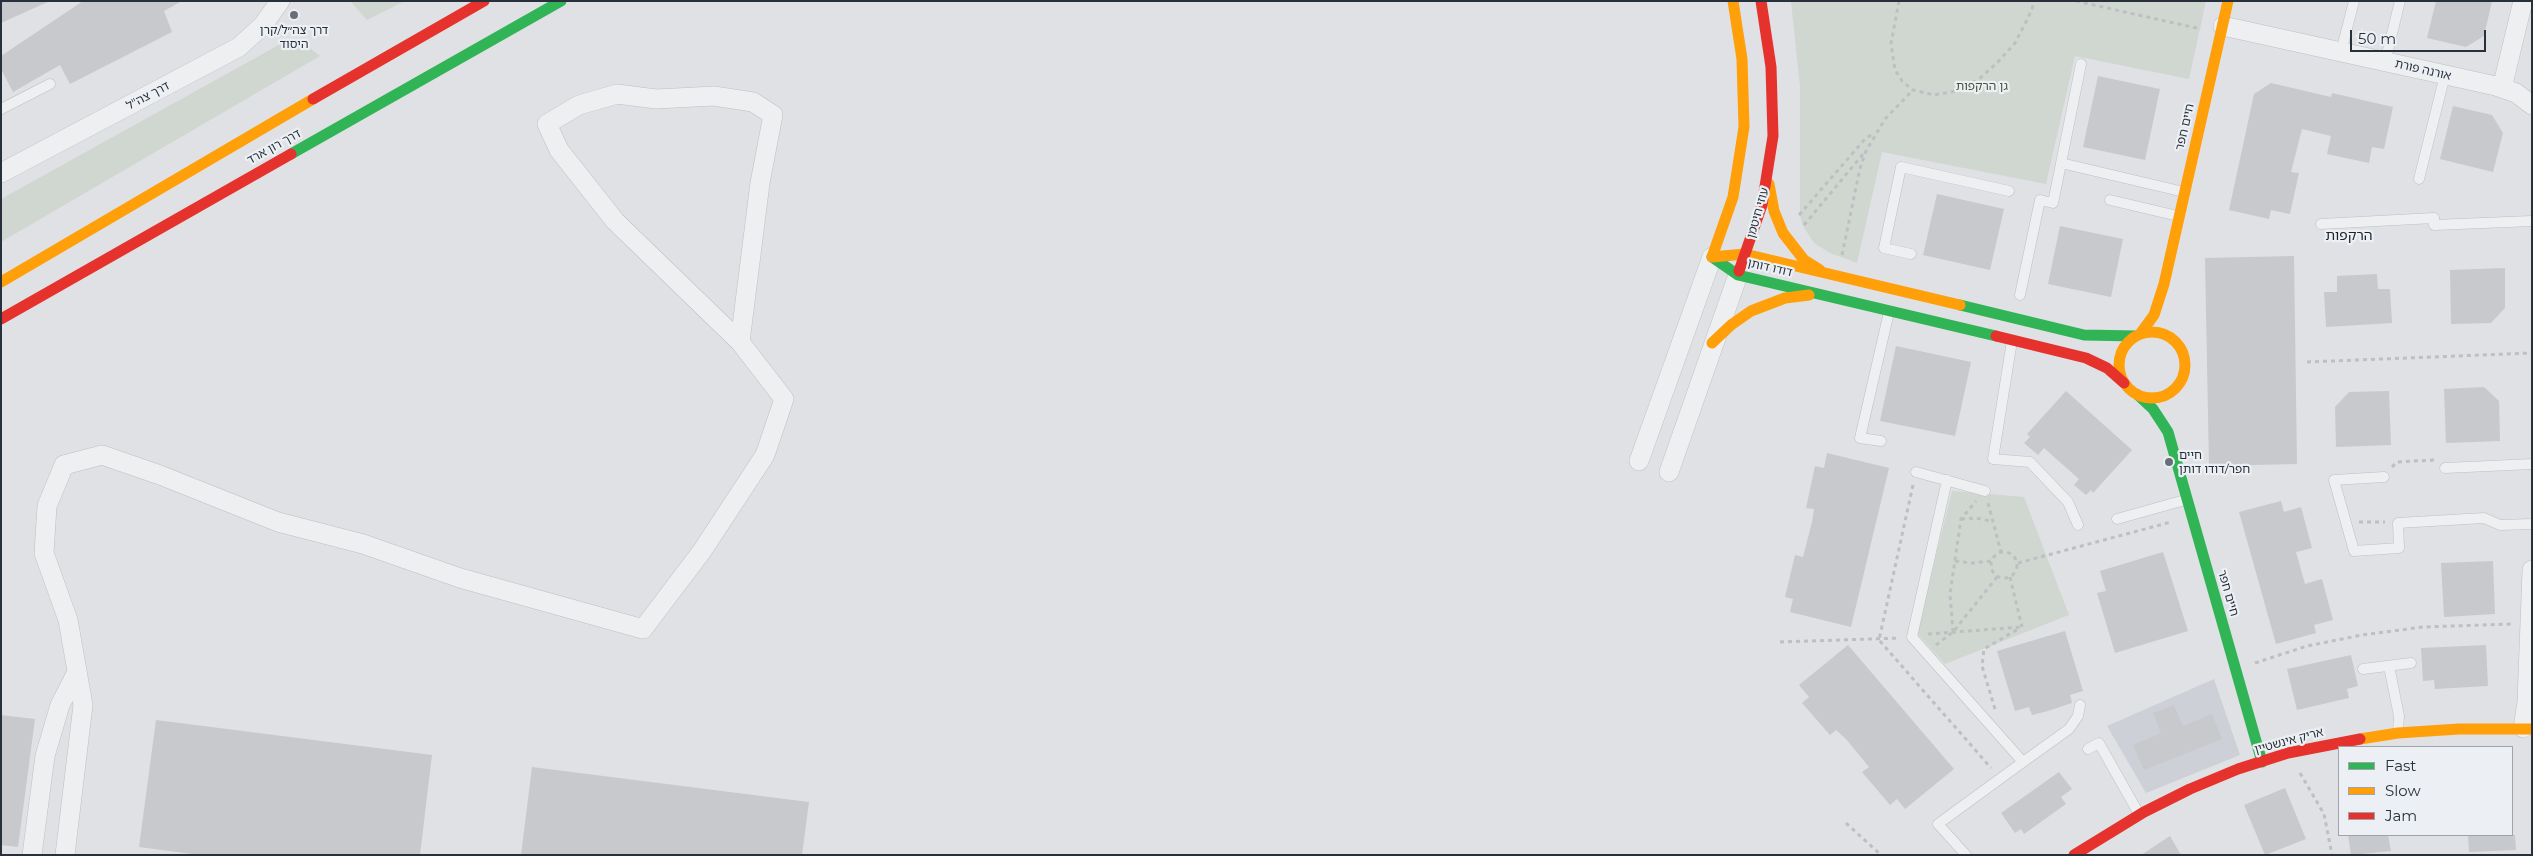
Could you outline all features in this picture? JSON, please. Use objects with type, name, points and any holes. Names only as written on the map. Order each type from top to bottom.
[{"type":"street","name":"דרך צה\"ל","points":[[1,173],[239,47],[263,25],[280,1]]},
{"type":"street","name":"דרך רון ארד","points":[[1,282],[484,1]]},
{"type":"street","name":"דרך רון ארד","points":[[1,320],[561,1]]},
{"type":"street","points":[[1639,461],[1733,197],[1744,127],[1742,59],[1733,1]]},
{"type":"street","name":"עוזי חיטמן","points":[[1669,472],[1712,343],[1757,221],[1769,173],[1773,136],[1773,90],[1769,45],[1761,1]]},
{"type":"street","name":"חיים חפר","points":[[2137,335],[2146,328],[2157,307],[2228,1]]},
{"type":"street","points":[[2504,89],[2523,1]]},
{"type":"street","name":"אורנה פורת","points":[[2222,30],[2341,52],[2504,89],[2524,98],[2532,105]]},
{"type":"street","name":"אורנה פורת","points":[[2504,89],[2516,96],[2532,111]]},
{"type":"street","points":[[64,855],[83,706],[68,620],[44,553],[47,506],[64,465],[102,455],[160,475],[278,522],[363,544],[460,578],[643,629],[702,551],[765,455],[784,399],[740,342],[615,221],[558,150],[547,124],[579,105],[617,94],[656,99],[714,96],[753,102],[773,115],[760,183],[740,342]]},
{"type":"street","points":[[1769,173],[1774,211],[1786,238],[1804,260],[1826,273]]},
{"type":"street","name":"דודו דותן","points":[[1712,257],[1745,254],[2084,335],[2108,337],[2137,335]]},
{"type":"street","name":"דודו דותן","points":[[1712,257],[1738,275],[2086,358],[2107,368],[2124,383]]},
{"type":"street","name":"חיים חפר","points":[[2169,260],[2170,304]]},
{"type":"street","points":[[1712,343],[1730,325],[1762,306],[1796,296],[1822,295]]},
{"type":"street","points":[[2172,322],[2180,348],[2185,368],[2178,385],[2169,393],[2159,397],[2148,398],[2138,395],[2124,383],[2119,372],[2120,356],[2124,346],[2137,335],[2150,331],[2160,333],[2174,340],[2180,348]]},
{"type":"street","name":"חיים חפר","points":[[2168,432],[2170,411],[2178,385]]},
{"type":"street","name":"חיים חפר","points":[[2138,395],[2153,409],[2168,432],[2262,762]]},
{"type":"street","points":[[2528,729],[2527,702],[2532,570]]},
{"type":"street","points":[[32,855],[45,756],[60,705],[77,672]]},
{"type":"street","name":"אריק אינשטיין","points":[[2074,855],[2139,815],[2190,789],[2288,754],[2341,742],[2398,733],[2459,729],[2528,729]]},
{"type":"lane","points":[[2341,52],[2354,1]]},
{"type":"lane","points":[[2385,62],[2400,1]]},
{"type":"lane","points":[[2020,295],[2040,200],[2053,203],[2081,64]]},
{"type":"lane","points":[[2419,179],[2445,75]]},
{"type":"lane","points":[[1,109],[50,84]]},
{"type":"lane","points":[[2061,163],[2185,192]]},
{"type":"lane","points":[[1911,254],[1884,248],[1900,167],[2009,191]]},
{"type":"lane","points":[[2110,200],[2179,217]]},
{"type":"lane","points":[[2321,224],[2434,218],[2434,225],[2532,221]]},
{"type":"lane","points":[[1881,441],[1860,438],[1889,311]]},
{"type":"lane","points":[[2013,340],[1993,459],[2030,462],[2068,502],[2078,525]]},
{"type":"lane","points":[[2445,468],[2532,464]]},
{"type":"lane","points":[[1916,472],[1985,491]]},
{"type":"lane","points":[[2384,477],[2334,480],[2354,551],[2399,548],[2398,523],[2484,518],[2500,524],[2532,524]]},
{"type":"lane","points":[[1947,480],[1912,637],[2023,762]]},
{"type":"lane","points":[[2117,519],[2186,500]]},
{"type":"lane","points":[[2363,669],[2410,662]]},
{"type":"lane","points":[[2389,666],[2399,716],[2398,733]]},
{"type":"lane","points":[[1966,855],[1938,824],[2069,729],[2078,716],[2080,705]]},
{"type":"lane","points":[[2088,749],[2099,743],[2139,815]]},
{"type":"path","points":[[1898,1],[1891,36],[1892,57],[1898,76],[1912,90],[1934,95],[1956,91],[1978,80],[1997,64],[2015,42],[2028,18],[2034,1]]},
{"type":"path","points":[[2076,1],[2222,30]]},
{"type":"path","points":[[1838,276],[1860,168],[1866,151],[1876,132],[1891,111],[1912,90]]},
{"type":"path","points":[[1786,238],[1865,140],[1876,132]]},
{"type":"path","points":[[1786,238],[1866,151]]},
{"type":"path","points":[[2307,362],[2532,353]]},
{"type":"path","points":[[1953,632],[1950,594],[1961,520],[1985,491]]},
{"type":"path","points":[[1985,491],[2001,552]]},
{"type":"path","points":[[2018,563],[2191,516]]},
{"type":"path","points":[[1961,520],[1975,518],[1993,521]]},
{"type":"path","points":[[2346,522],[2398,523]]},
{"type":"path","points":[[1955,561],[1972,563],[1991,561],[2001,552],[2010,553],[2018,563]]},
{"type":"path","points":[[1991,561],[1992,570],[1997,577]]},
{"type":"path","points":[[1997,577],[2010,577],[2016,571],[2018,563]]},
{"type":"path","points":[[1953,632],[1997,577]]},
{"type":"path","points":[[2010,577],[2022,626]]},
{"type":"path","points":[[2236,671],[2290,651],[2362,635],[2432,627],[2531,624]]},
{"type":"path","points":[[1926,634],[2022,626]]},
{"type":"path","points":[[1996,713],[1982,666],[1984,648],[2022,626]]},
{"type":"path","points":[[1780,642],[1879,640],[1912,637]]},
{"type":"path","points":[[2288,754],[2324,814],[2332,855]]},
{"type":"path","points":[[1846,823],[1881,855]]},
{"type":"shaded area","points":[[2214,679],[2240,755],[2146,793],[2107,726]]},
{"type":"green space","points":[[350,1],[405,1],[367,20]]},
{"type":"green space","name":"גן הרקפות","points":[[1791,1],[2206,1],[2189,79],[2075,56],[2046,184],[1882,152],[1857,263],[1830,253],[1814,243],[1803,226],[1800,215],[1800,87]]},
{"type":"green space","points":[[286,41],[301,41],[320,56],[1,242],[1,199]]},
{"type":"green space","points":[[1952,491],[2024,497],[2069,615],[1945,664],[1917,633]]},
{"type":"building","points":[[1,1],[50,1],[1,23]]},
{"type":"building","points":[[83,1],[182,1],[164,11],[172,32],[70,84],[60,65],[13,92],[1,69],[1,56]]},
{"type":"building","points":[[2436,1],[2492,1],[2484,36],[2466,47],[2427,38]]},
{"type":"building","points":[[2098,76],[2160,89],[2145,160],[2083,147]]},
{"type":"building","points":[[2271,83],[2331,97],[2332,93],[2393,107],[2384,149],[2372,147],[2369,163],[2327,154],[2331,136],[2302,129],[2291,172],[2299,173],[2290,214],[2271,210],[2269,219],[2229,210],[2254,94]]},
{"type":"building","points":[[2453,106],[2492,115],[2503,133],[2493,172],[2440,159]]},
{"type":"building","points":[[1937,194],[2004,209],[1990,270],[1923,255]]},
{"type":"building","points":[[2060,226],[2123,239],[2111,297],[2048,284]]},
{"type":"building","points":[[2294,256],[2297,464],[2209,466],[2205,258]]},
{"type":"building","points":[[2505,268],[2505,308],[2491,323],[2451,324],[2450,270]]},
{"type":"building","points":[[2377,274],[2378,289],[2390,289],[2392,323],[2326,327],[2324,292],[2337,292],[2337,276]]},
{"type":"building","points":[[1896,346],[1971,362],[1955,436],[1880,421]]},
{"type":"building","points":[[2484,387],[2499,401],[2500,441],[2446,443],[2444,389]]},
{"type":"building","points":[[2066,391],[2132,450],[2093,493],[2091,490],[2086,495],[2074,485],[2079,479],[2044,448],[2038,455],[2024,443],[2030,437],[2027,434]]},
{"type":"building","points":[[2389,391],[2391,445],[2336,447],[2335,407],[2349,392]]},
{"type":"building","points":[[1827,453],[1889,468],[1851,627],[1790,612],[1793,599],[1785,597],[1795,555],[1803,557],[1812,522],[1814,509],[1806,508],[1815,466],[1824,468]]},
{"type":"building","points":[[2281,501],[2284,512],[2301,507],[2312,548],[2296,552],[2305,584],[2322,579],[2333,620],[2314,625],[2316,633],[2276,644],[2239,512]]},
{"type":"building","points":[[2163,552],[2188,631],[2115,653],[2097,593],[2106,591],[2100,571]]},
{"type":"building","points":[[2493,561],[2495,614],[2444,617],[2441,563]]},
{"type":"building","points":[[2065,631],[2083,691],[2070,695],[2072,703],[2048,711],[2032,715],[2029,707],[2015,711],[1997,651]]},
{"type":"building","points":[[1848,645],[1954,769],[1905,809],[1897,799],[1890,805],[1862,772],[1869,767],[1846,739],[1836,730],[1830,735],[1802,703],[1809,697],[1799,685]]},
{"type":"building","points":[[2486,645],[2488,686],[2435,689],[2434,680],[2423,681],[2421,648]]},
{"type":"building","points":[[2351,655],[2358,686],[2347,689],[2349,698],[2297,710],[2287,669]]},
{"type":"building","points":[[2174,705],[2183,726],[2212,714],[2222,739],[2144,770],[2133,745],[2161,733],[2153,713]]},
{"type":"building","points":[[1,715],[35,719],[18,847],[1,845]]},
{"type":"building","points":[[156,720],[432,755],[420,855],[200,855],[139,847]]},
{"type":"building","points":[[532,767],[809,802],[802,855],[521,855]]},
{"type":"building","points":[[2059,772],[2072,789],[2061,797],[2066,804],[2024,834],[2021,829],[2015,833],[2001,813]]},
{"type":"building","points":[[2285,788],[2306,839],[2265,855],[2244,805]]},
{"type":"building","points":[[2515,835],[2516,850],[2469,852],[2468,836]]},
{"type":"building","points":[[2170,836],[2181,855],[2141,855]]},
{"type":"building","points":[[2348,836],[2388,836],[2391,851],[2351,855]]},
{"type":"traffic: fast","points":[[291,154],[561,1]]},
{"type":"traffic: fast","points":[[1712,257],[1738,275],[1996,336]]},
{"type":"traffic: fast","points":[[1960,305],[2084,335],[2135,336]]},
{"type":"traffic: fast","points":[[2138,395],[2153,409],[2168,432],[2262,762]]},
{"type":"traffic: slow","points":[[1712,257],[1733,197],[1744,127],[1742,59],[1733,1]]},
{"type":"traffic: slow","points":[[2140,334],[2154,315],[2164,284],[2228,1]]},
{"type":"traffic: slow","points":[[1,282],[313,99]]},
{"type":"traffic: slow","points":[[1769,184],[1774,211],[1783,233],[1804,260],[1820,270]]},
{"type":"traffic: slow","points":[[1712,257],[1745,254],[1960,305]]},
{"type":"traffic: slow","points":[[1712,343],[1731,325],[1751,311],[1785,298],[1809,295]]},
{"type":"traffic: slow","points":[[2146,332],[2158,332],[2170,337],[2180,347],[2185,359],[2185,365],[2183,378],[2170,393],[2158,398],[2146,398],[2134,393],[2124,383],[2119,371],[2119,359],[2124,347],[2134,337],[2146,332]]},
{"type":"traffic: slow","points":[[2360,739],[2398,733],[2459,729],[2532,729]]},
{"type":"traffic: jam","points":[[313,99],[484,1]]},
{"type":"traffic: jam","points":[[1739,271],[1762,205],[1773,136],[1771,67],[1761,1]]},
{"type":"traffic: jam","points":[[1,319],[291,154]]},
{"type":"traffic: jam","points":[[1996,336],[2086,358],[2107,368],[2124,383]]},
{"type":"traffic: jam","points":[[2074,855],[2144,812],[2190,789],[2238,769],[2288,753],[2360,739]]},
{"type":"place","name":"דרך צה״ל/קרן היסוד","points":[[294,15]]},
{"type":"place","name":"חיים חפר/דודו דותן","points":[[2169,462]]},
{"type":"district","name":"הרקפות","points":[[2349,236]]}]
